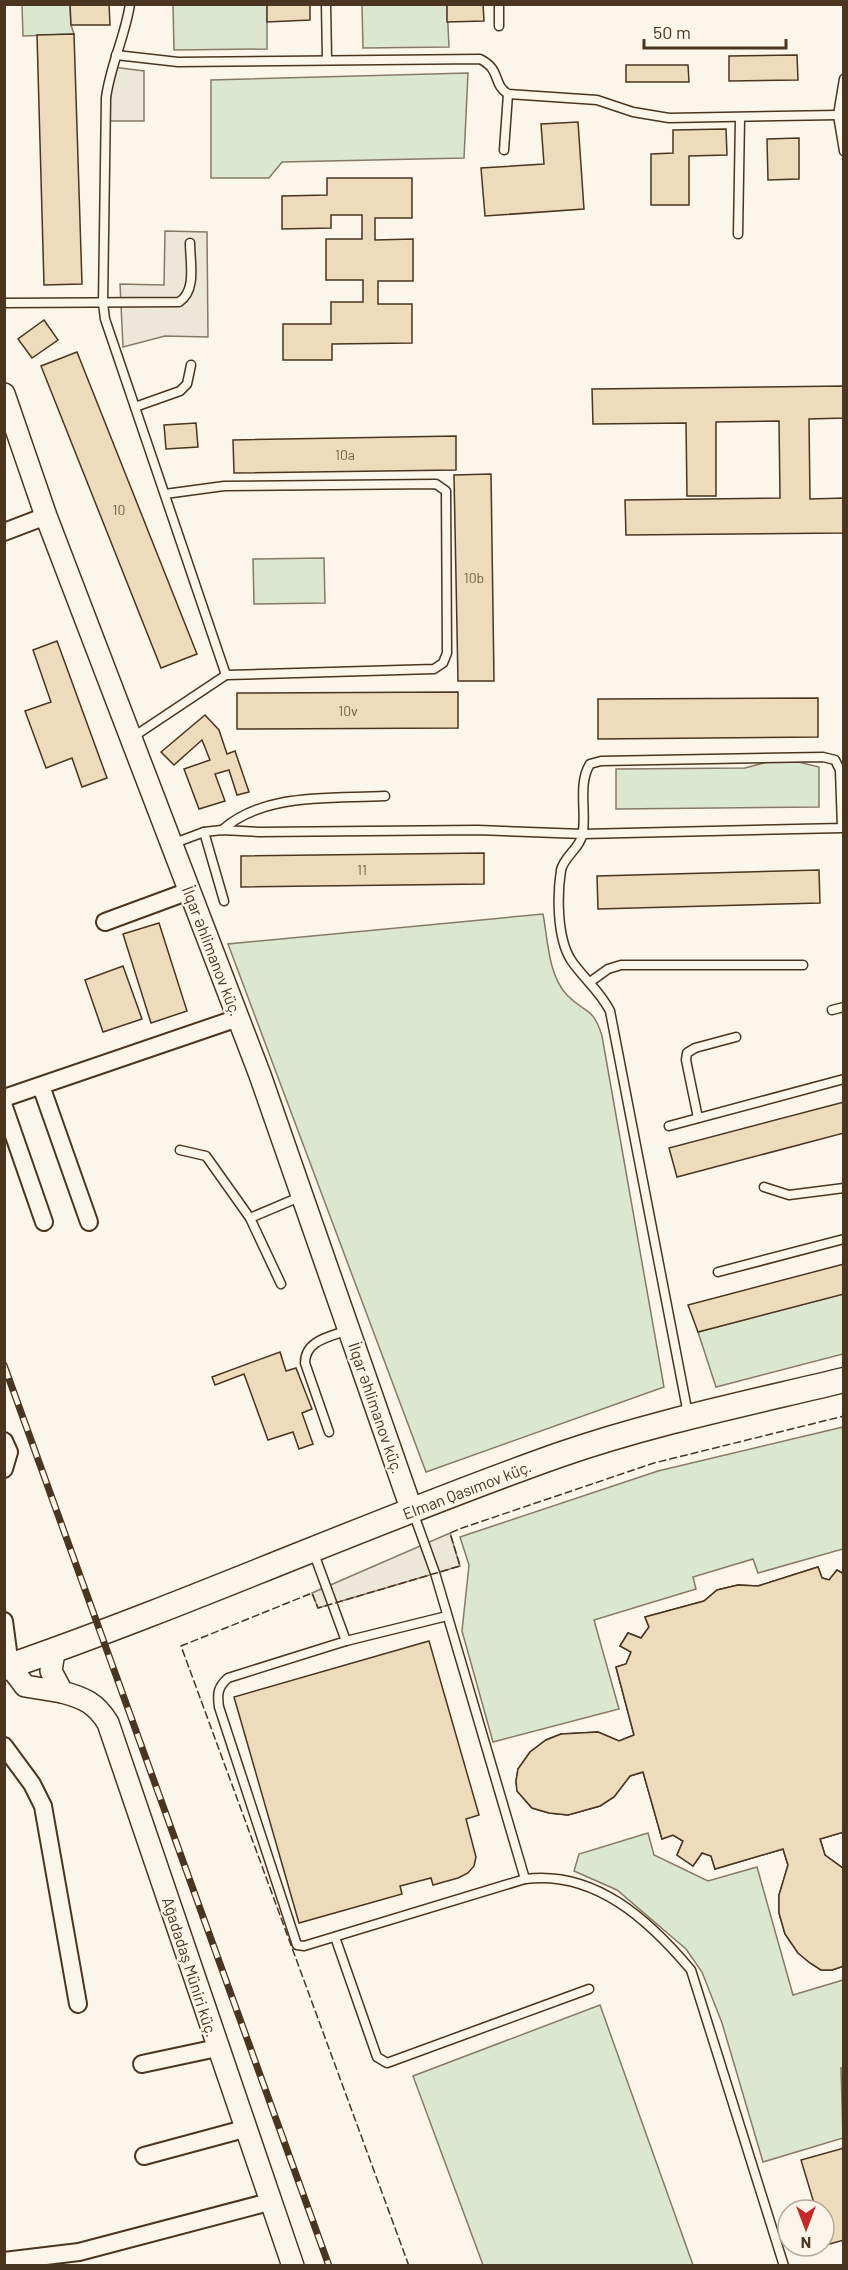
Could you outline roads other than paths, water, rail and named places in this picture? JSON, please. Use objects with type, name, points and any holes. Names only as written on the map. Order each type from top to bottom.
[{"type":"main road","name":"Elman Qasımov küç.","points":[[6,1666],[102,1635],[412,1511],[560,1455],[689,1417],[843,1380]]},
{"type":"street","name":"İlqar Əhlimanov küç.","points":[[4,394],[46,516],[238,1018],[412,1511]]},
{"type":"street","points":[[4,532],[46,516]]},
{"type":"street","points":[[105,922],[189,891]]},
{"type":"street","points":[[4,1098],[238,1018]]},
{"type":"street","points":[[41,1086],[89,1222]]},
{"type":"street","points":[[4,1107],[44,1222]]},
{"type":"street","points":[[4,1441],[9,1452],[4,1469]]},
{"type":"street","points":[[4,1621],[6,1666]]},
{"type":"street","points":[[54,1652],[51,1671],[62,1692]]},
{"type":"street","name":"Ağadadaş Müniri küç.","points":[[6,1666],[25,1686],[88,1699],[100,1709],[108,1723],[244,2129],[293,2265]]},
{"type":"street","points":[[4,1746],[32,1784],[43,1806],[78,2004]]},
{"type":"street","points":[[142,2064],[217,2048]]},
{"type":"street","points":[[144,2156],[244,2129]]},
{"type":"street","points":[[4,2261],[80,2252],[269,2202]]},
{"type":"lane","points":[[130,4],[106,98],[103,303],[110,338],[226,675]]},
{"type":"lane","points":[[326,4],[327,59]]},
{"type":"lane","points":[[499,4],[499,26]]},
{"type":"lane","points":[[116,55],[178,62],[480,59],[496,71],[499,84],[508,94],[597,100],[633,112],[669,118],[838,115]]},
{"type":"lane","points":[[843,79],[838,115],[843,151]]},
{"type":"lane","points":[[504,150],[508,94]]},
{"type":"lane","points":[[738,234],[740,118]]},
{"type":"lane","points":[[4,303],[179,302],[187,297],[190,289],[190,243]]},
{"type":"lane","points":[[135,407],[180,391],[187,384],[191,365]]},
{"type":"lane","points":[[131,738],[226,675],[434,669],[443,663],[447,653],[446,491],[436,484],[200,487],[165,494]]},
{"type":"lane","points":[[171,844],[204,832],[222,830],[259,832],[478,830],[583,834],[843,829],[840,770],[835,760],[823,757],[624,761],[590,764],[584,773],[583,834],[578,846],[562,866],[559,884],[565,950],[603,997],[610,1011],[689,1417]]},
{"type":"lane","points":[[222,830],[235,818],[250,810],[285,802],[385,796]]},
{"type":"lane","points":[[204,832],[224,901]]},
{"type":"lane","points":[[590,982],[608,969],[621,965],[803,964]]},
{"type":"lane","points":[[832,1010],[843,1007]]},
{"type":"lane","points":[[698,1118],[686,1060],[687,1053],[695,1048],[736,1036]]},
{"type":"lane","points":[[669,1126],[843,1079]]},
{"type":"lane","points":[[180,1150],[206,1156],[250,1218],[281,1284]]},
{"type":"lane","points":[[764,1187],[789,1195],[843,1188]]},
{"type":"lane","points":[[250,1218],[302,1196]]},
{"type":"lane","points":[[718,1272],[843,1239]]},
{"type":"lane","points":[[329,1432],[304,1363],[304,1353],[310,1346],[349,1330]]},
{"type":"lane","points":[[412,1511],[435,1573],[525,1879]]},
{"type":"lane","points":[[313,1551],[346,1641]]},
{"type":"lane","points":[[447,1616],[346,1641],[228,1678],[221,1685],[217,1694],[222,1718],[294,1941],[304,1946],[525,1879],[549,1876],[571,1880],[605,1893],[662,1936],[691,1970],[784,2265]]},
{"type":"lane","points":[[335,1937],[377,2057],[387,2063],[590,1989]]},
{"type":"railway","points":[[4,1365],[329,2266]]}]
